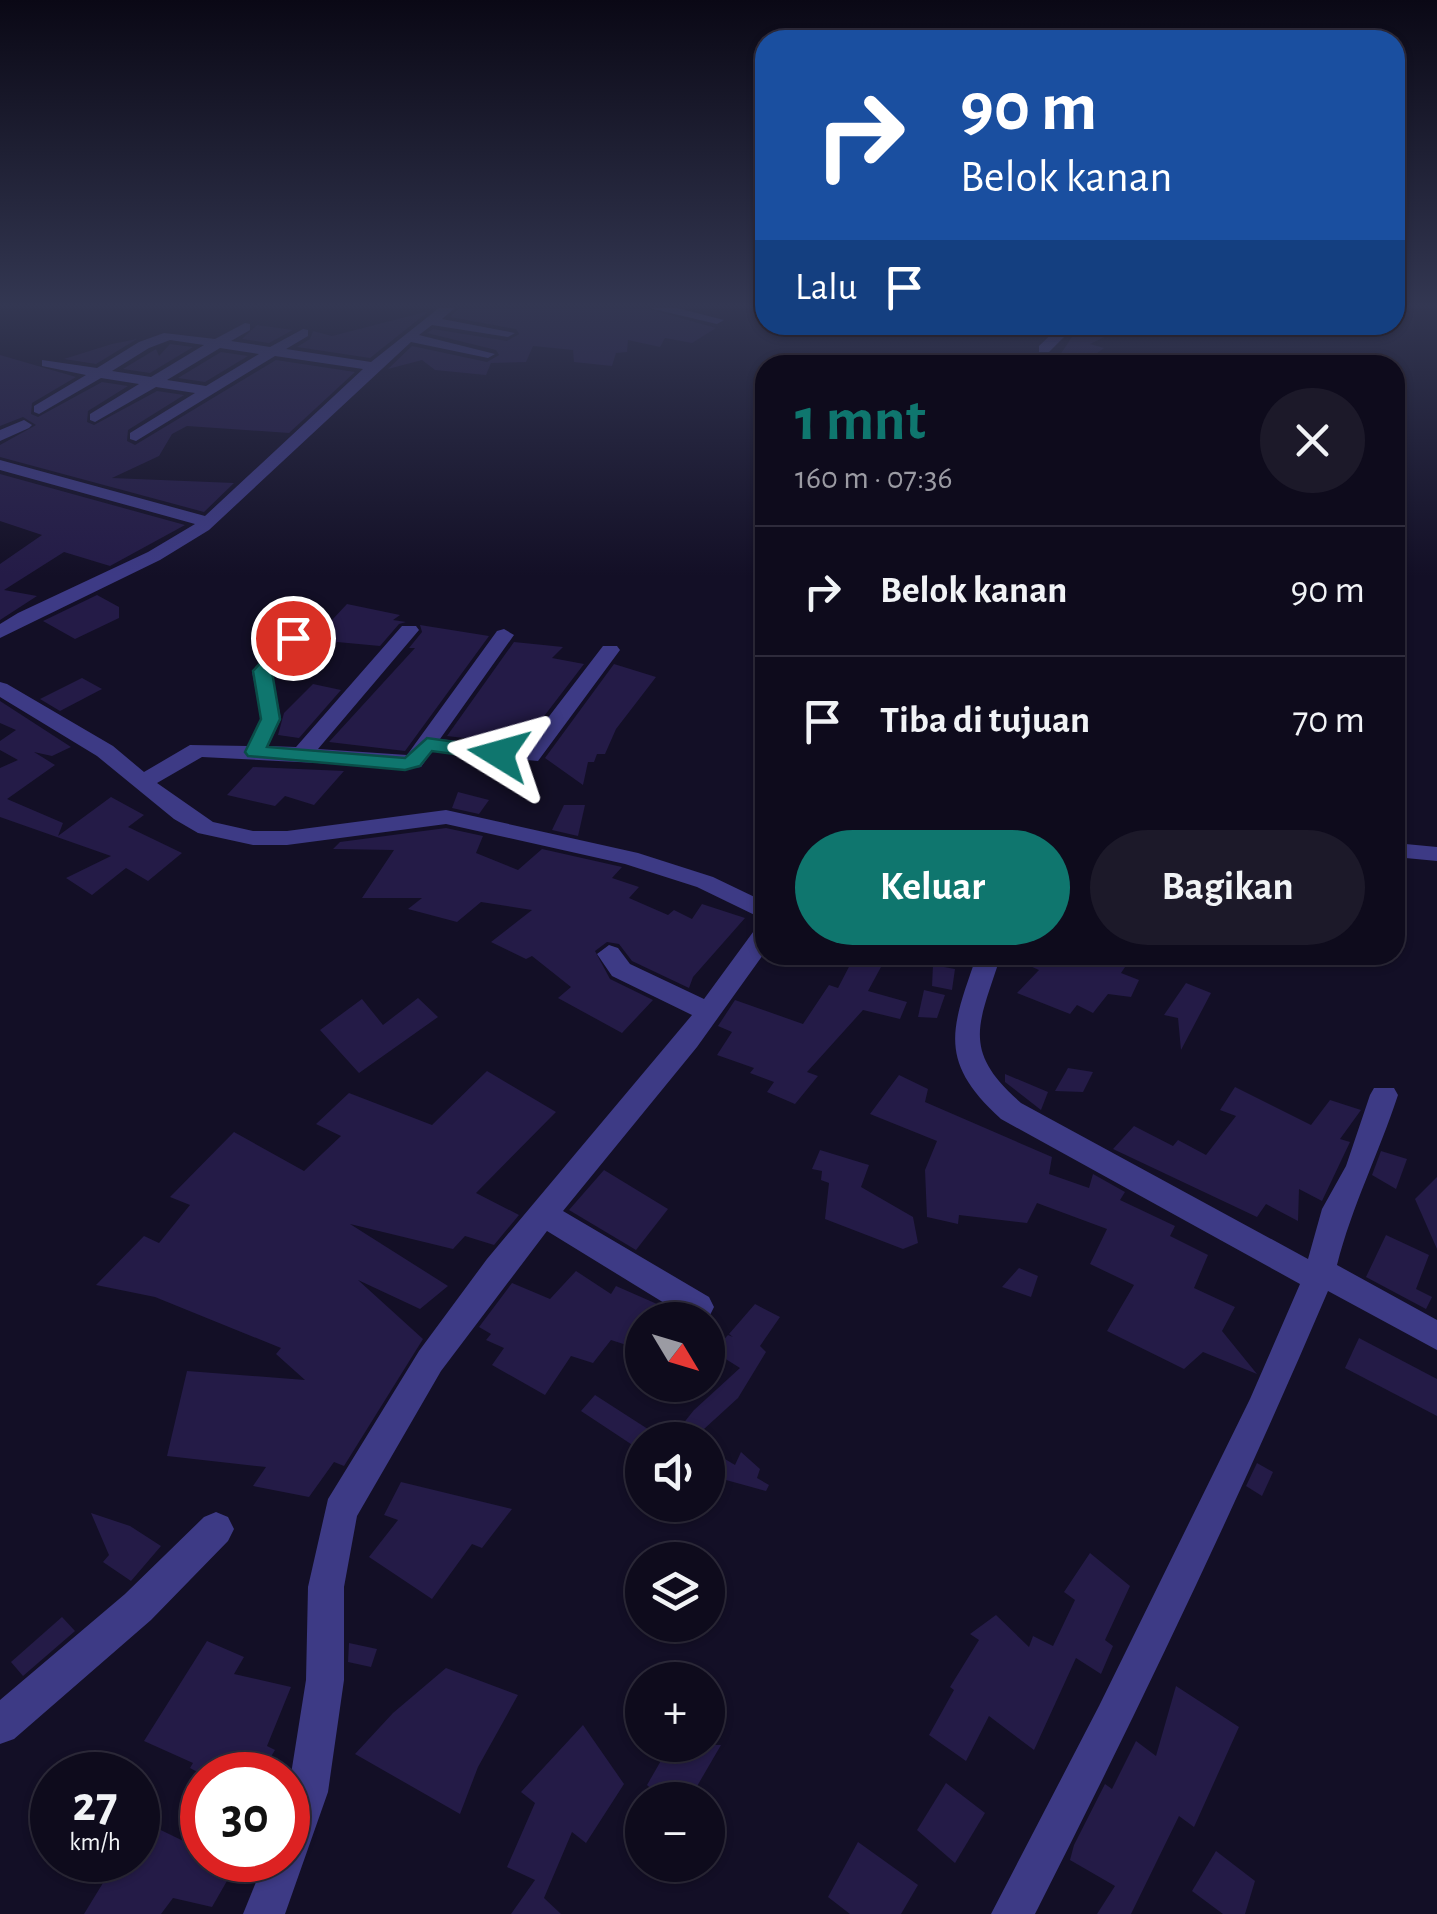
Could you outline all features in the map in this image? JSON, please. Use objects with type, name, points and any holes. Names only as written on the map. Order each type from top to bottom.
[{"type":"street","points":[[39,409],[58,397]]},
{"type":"street","points":[[114,420],[94,417],[127,397]]},
{"type":"street","points":[[134,430],[152,427],[198,397]]},
{"type":"street","points":[[0,632],[36,610],[168,549],[208,522],[341,397]]},
{"type":"street","points":[[0,436],[24,425]]},
{"type":"street","points":[[0,465],[208,522]]},
{"type":"street","points":[[255,752],[270,719],[262,671],[314,615]]},
{"type":"street","points":[[302,754],[409,630]]},
{"type":"street","points":[[144,781],[198,750],[413,762],[504,635]]},
{"type":"street","points":[[427,744],[530,756],[610,650]]},
{"type":"street","points":[[0,688],[36,706],[144,781],[182,814],[230,835],[286,838],[446,817],[630,858],[704,882],[755,907]]},
{"type":"street","points":[[1405,851],[1437,854]]},
{"type":"street","points":[[310,1780],[326,1680],[326,1587],[340,1511],[430,1362],[755,947]]},
{"type":"street","points":[[609,954],[621,970],[707,1012]]},
{"type":"street","points":[[986,965],[969,1018],[965,1049],[969,1070],[983,1088],[1012,1111],[1437,1336]]},
{"type":"street","points":[[1012,1914],[1184,1573],[1319,1275],[1337,1209],[1360,1168],[1384,1095]]},
{"type":"street","points":[[543,1214],[690,1302]]},
{"type":"street","points":[[0,1726],[138,1607],[216,1529]]},
{"type":"street","points":[[264,1914],[277,1882]]},
{"type":"building","points":[[0,397],[42,397],[32,403],[31,414],[38,417],[74,397],[110,397],[88,411],[87,422],[94,425],[145,397],[180,397],[128,430],[127,441],[135,445],[214,397],[328,397],[289,433],[187,426],[172,434],[159,456],[112,478],[234,483],[204,512],[0,457],[0,445],[36,425],[23,417],[0,426]]},
{"type":"building","points":[[0,474],[185,525],[110,566],[64,552],[4,590],[37,596],[0,620],[0,564],[42,535],[0,521]]},
{"type":"building","points":[[97,595],[119,607],[119,618],[75,639],[43,621]]},
{"type":"building","points":[[347,604],[400,615],[393,620],[406,622],[399,624],[380,646],[337,642],[298,675],[289,666]]},
{"type":"building","points":[[420,625],[489,636],[405,751],[329,742],[415,648],[409,648],[422,632]]},
{"type":"building","points":[[514,642],[563,647],[552,658],[584,664],[522,745],[447,736]]},
{"type":"building","points":[[614,664],[656,677],[616,729],[605,754],[597,754],[594,762],[588,762],[583,785],[545,758]]},
{"type":"building","points":[[82,678],[102,689],[60,711],[40,699]]},
{"type":"building","points":[[313,684],[341,690],[299,738],[278,735],[284,713]]},
{"type":"building","points":[[0,701],[71,747],[52,756],[34,752],[55,765],[7,799],[63,823],[58,836],[111,797],[144,815],[128,827],[182,853],[148,881],[126,868],[92,895],[66,878],[111,856],[0,817],[0,768],[18,760],[0,750],[0,741],[16,730],[0,723]]},
{"type":"building","points":[[253,767],[344,771],[314,805],[285,796],[275,806],[227,795]]},
{"type":"building","points":[[458,792],[489,800],[479,814],[452,808]]},
{"type":"building","points":[[564,805],[585,805],[578,836],[552,830]]},
{"type":"building","points":[[446,828],[483,836],[476,853],[518,870],[542,849],[622,867],[612,878],[639,887],[629,898],[668,915],[674,910],[692,919],[702,904],[745,918],[693,977],[689,988],[632,961],[619,944],[607,942],[595,951],[610,979],[653,1000],[622,1033],[558,998],[571,987],[532,956],[526,959],[491,942],[532,910],[481,902],[457,922],[408,909],[422,898],[362,898],[394,850],[333,849],[340,842]]},
{"type":"building","points":[[850,965],[874,965],[881,967],[868,991],[907,1002],[900,1019],[863,1010],[807,1072],[818,1076],[795,1104],[767,1092],[774,1082],[750,1073],[754,1068],[717,1055],[732,1032],[718,1026],[735,1000],[803,1024],[829,985],[838,988]]},
{"type":"building","points":[[933,965],[955,969],[952,990],[932,986]]},
{"type":"building","points":[[1028,965],[1126,965],[1121,973],[1139,980],[1131,997],[1108,994],[1093,1013],[1077,1005],[1070,1014],[1017,993],[1039,970]]},
{"type":"building","points":[[1186,983],[1211,993],[1181,1050],[1178,1018],[1164,1015]]},
{"type":"building","points":[[924,990],[945,995],[937,1018],[918,1017]]},
{"type":"building","points":[[418,998],[438,1017],[359,1073],[320,1030],[362,999],[383,1025]]},
{"type":"building","points":[[1068,1068],[1093,1072],[1083,1092],[1055,1091]]},
{"type":"building","points":[[487,1071],[556,1112],[476,1193],[519,1215],[494,1245],[465,1236],[453,1249],[350,1224],[448,1286],[420,1309],[358,1280],[423,1339],[344,1466],[334,1462],[309,1497],[253,1486],[266,1467],[167,1456],[187,1371],[305,1380],[276,1354],[281,1348],[155,1297],[96,1285],[144,1236],[159,1243],[190,1205],[170,1197],[234,1132],[304,1171],[341,1136],[316,1124],[349,1093],[432,1125]]},
{"type":"building","points":[[1005,1074],[1048,1092],[1041,1110],[1005,1082]]},
{"type":"building","points":[[899,1075],[928,1089],[925,1102],[1052,1157],[1049,1174],[1089,1188],[1093,1174],[1125,1192],[1120,1200],[1175,1226],[1170,1236],[1208,1255],[1194,1288],[1235,1307],[1222,1331],[1257,1374],[1203,1352],[1184,1369],[1107,1331],[1134,1285],[1090,1264],[1107,1229],[1037,1203],[1027,1223],[959,1215],[958,1224],[927,1217],[925,1170],[937,1141],[870,1114]]},
{"type":"building","points":[[1235,1087],[1311,1125],[1330,1100],[1361,1110],[1340,1139],[1350,1142],[1322,1201],[1299,1189],[1298,1221],[1266,1204],[1257,1217],[1113,1149],[1134,1126],[1173,1146],[1178,1140],[1206,1155],[1236,1116],[1220,1110]]},
{"type":"building","points":[[820,1150],[869,1165],[861,1187],[913,1217],[918,1243],[903,1249],[825,1219],[829,1183],[821,1180],[822,1171],[812,1169]]},
{"type":"building","points":[[1381,1151],[1407,1159],[1396,1189],[1372,1175]]},
{"type":"building","points":[[604,1170],[668,1209],[636,1250],[569,1210]]},
{"type":"building","points":[[1437,1177],[1437,1249],[1415,1199]]},
{"type":"building","points":[[1386,1235],[1429,1255],[1416,1289],[1432,1297],[1426,1309],[1366,1277]]},
{"type":"building","points":[[1019,1268],[1038,1276],[1031,1297],[1002,1287]]},
{"type":"building","points":[[576,1271],[611,1294],[616,1286],[652,1302],[625,1302],[625,1345],[611,1340],[593,1363],[571,1356],[545,1395],[492,1365],[504,1348],[486,1340],[491,1334],[479,1327],[512,1283],[550,1299]]},
{"type":"building","points":[[755,1304],[780,1317],[760,1346],[766,1352],[738,1398],[712,1422],[684,1422],[703,1402],[725,1402],[725,1382],[740,1368],[725,1359],[725,1338],[733,1337],[729,1334]]},
{"type":"building","points":[[1359,1338],[1437,1379],[1437,1416],[1345,1368]]},
{"type":"building","points":[[595,1395],[637,1422],[625,1422],[625,1440],[581,1411]]},
{"type":"building","points":[[741,1452],[760,1469],[757,1478],[769,1485],[766,1491],[725,1480],[725,1459],[735,1465]]},
{"type":"building","points":[[1257,1463],[1273,1472],[1262,1496],[1246,1486]]},
{"type":"building","points":[[401,1482],[512,1509],[482,1548],[472,1544],[432,1599],[369,1557],[398,1520],[384,1515]]},
{"type":"building","points":[[91,1513],[130,1526],[161,1546],[131,1581],[103,1562],[109,1555]]},
{"type":"building","points":[[1090,1553],[1130,1586],[1105,1640],[1113,1646],[1101,1674],[1076,1658],[1034,1750],[989,1716],[966,1761],[929,1735],[954,1690],[950,1687],[979,1640],[970,1634],[996,1615],[1029,1647],[1033,1636],[1053,1646],[1075,1600],[1064,1592]]},
{"type":"building","points":[[62,1617],[75,1631],[23,1676],[11,1662]]},
{"type":"building","points":[[207,1641],[244,1657],[234,1674],[291,1687],[267,1746],[274,1752],[180,1752],[180,1757],[144,1741]]},
{"type":"building","points":[[349,1643],[377,1649],[371,1667],[348,1662]]},
{"type":"building","points":[[446,1668],[518,1695],[478,1767],[460,1814],[355,1754],[393,1713]]},
{"type":"building","points":[[1176,1686],[1239,1727],[1194,1827],[1179,1816],[1131,1914],[1097,1914],[1115,1886],[1070,1860],[1074,1845],[1105,1784],[1112,1789],[1136,1741],[1156,1756]]},
{"type":"building","points":[[583,1725],[624,1784],[586,1843],[572,1832],[544,1898],[561,1914],[511,1914],[535,1880],[507,1867],[535,1803],[521,1792]]},
{"type":"building","points":[[660,1762],[711,1762],[699,1782],[649,1782]]},
{"type":"building","points":[[946,1783],[985,1813],[955,1863],[917,1830]]},
{"type":"building","points":[[160,1830],[180,1839],[180,1882],[226,1882],[212,1907],[173,1898],[161,1914],[84,1914],[104,1882],[160,1882]]},
{"type":"building","points":[[858,1842],[918,1885],[901,1914],[850,1914],[828,1897]]},
{"type":"building","points":[[1216,1851],[1255,1881],[1245,1914],[1223,1914],[1192,1891]]},
{"type":"route","points":[[293,638],[262,671],[270,719],[268,733],[255,752],[405,764],[413,762],[427,744],[499,754]]}]
